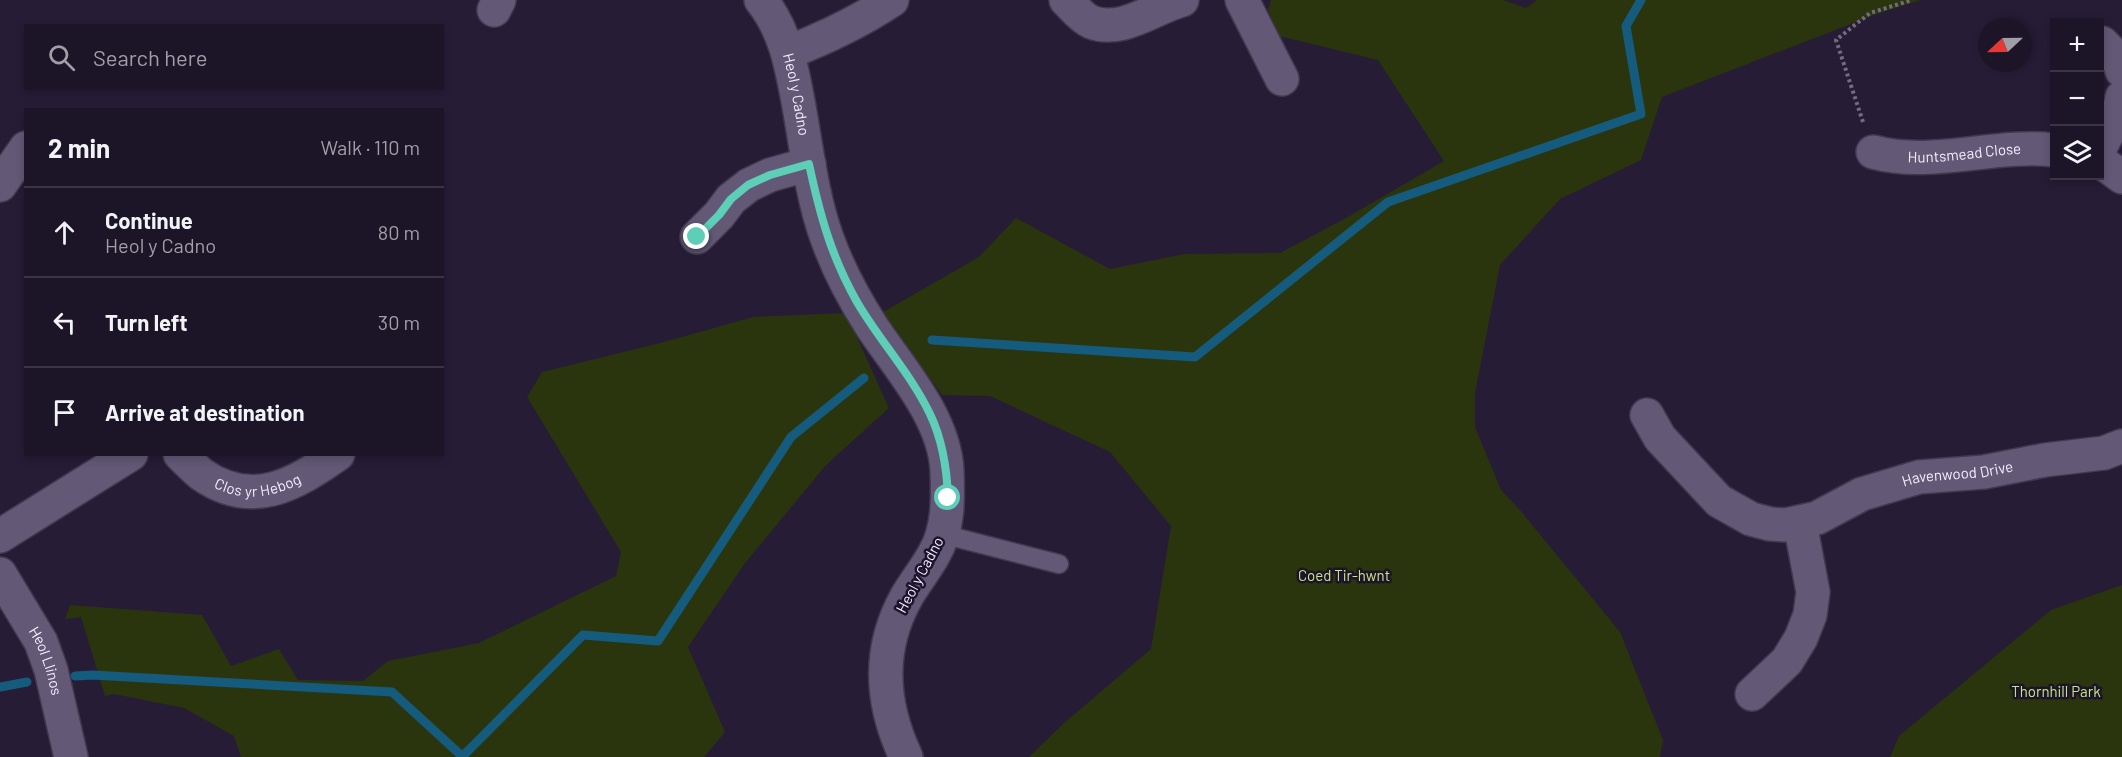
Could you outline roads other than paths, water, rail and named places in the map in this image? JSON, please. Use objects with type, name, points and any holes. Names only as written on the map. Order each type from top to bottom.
[{"type":"street","name":"Heol y Cadno","points":[[761,0],[774,20],[789,52],[809,164],[826,237],[843,275],[872,327],[930,414],[947,467],[946,517],[942,534],[936,552],[906,597],[895,624],[888,652],[885,680],[887,704],[894,733],[906,757]]},
{"type":"street","points":[[789,52],[837,33],[866,18],[892,0]]},
{"type":"street","points":[[1066,0],[1090,22],[1107,25],[1121,25],[1182,0]]},
{"type":"street","points":[[1242,0],[1282,79]]},
{"type":"street","points":[[2104,45],[2118,59],[2122,71]]},
{"type":"street","points":[[2104,140],[2119,111],[2122,97]]},
{"type":"street","name":"Huntsmead Close","points":[[1873,152],[1891,157],[1944,157],[2024,149],[2050,150]]},
{"type":"street","points":[[0,185],[24,151]]},
{"type":"street","points":[[697,237],[731,199],[748,185],[770,175],[809,164]]},
{"type":"street","points":[[2104,164],[2122,177]]},
{"type":"street","name":"Havenwood Drive","points":[[1647,415],[1660,438],[1719,501],[1733,510],[1770,524],[1800,524],[1817,519],[1863,494],[1892,483],[1919,477],[1983,472],[2045,460],[2104,453],[2122,446]]},
{"type":"street","points":[[0,536],[128,456]]},
{"type":"street","name":"Clos yr Hebog","points":[[182,456],[201,473],[219,484],[239,490],[259,492],[277,489],[298,481],[335,456]]},
{"type":"street","points":[[1752,694],[1787,661],[1801,638],[1810,615],[1813,592],[1800,524]]},
{"type":"street","name":"Heol Llinos","points":[[0,574],[41,642],[51,670],[70,757]]},
{"type":"lane","points":[[942,534],[1059,564]]},
{"type":"waterway","points":[[932,340],[1195,357],[1388,202],[1641,114],[1626,26],[1641,0]]},
{"type":"waterway","points":[[462,757],[583,635],[658,641],[791,437],[864,378]]},
{"type":"waterway","points":[[75,676],[93,675],[392,692],[463,757]]},
{"type":"waterway","points":[[0,687],[27,682]]},
{"type":"park label","name":"Coed Tir-hwnt","points":[[1344,576]]},
{"type":"park label","name":"Thornhill Park","points":[[2056,692]]}]
